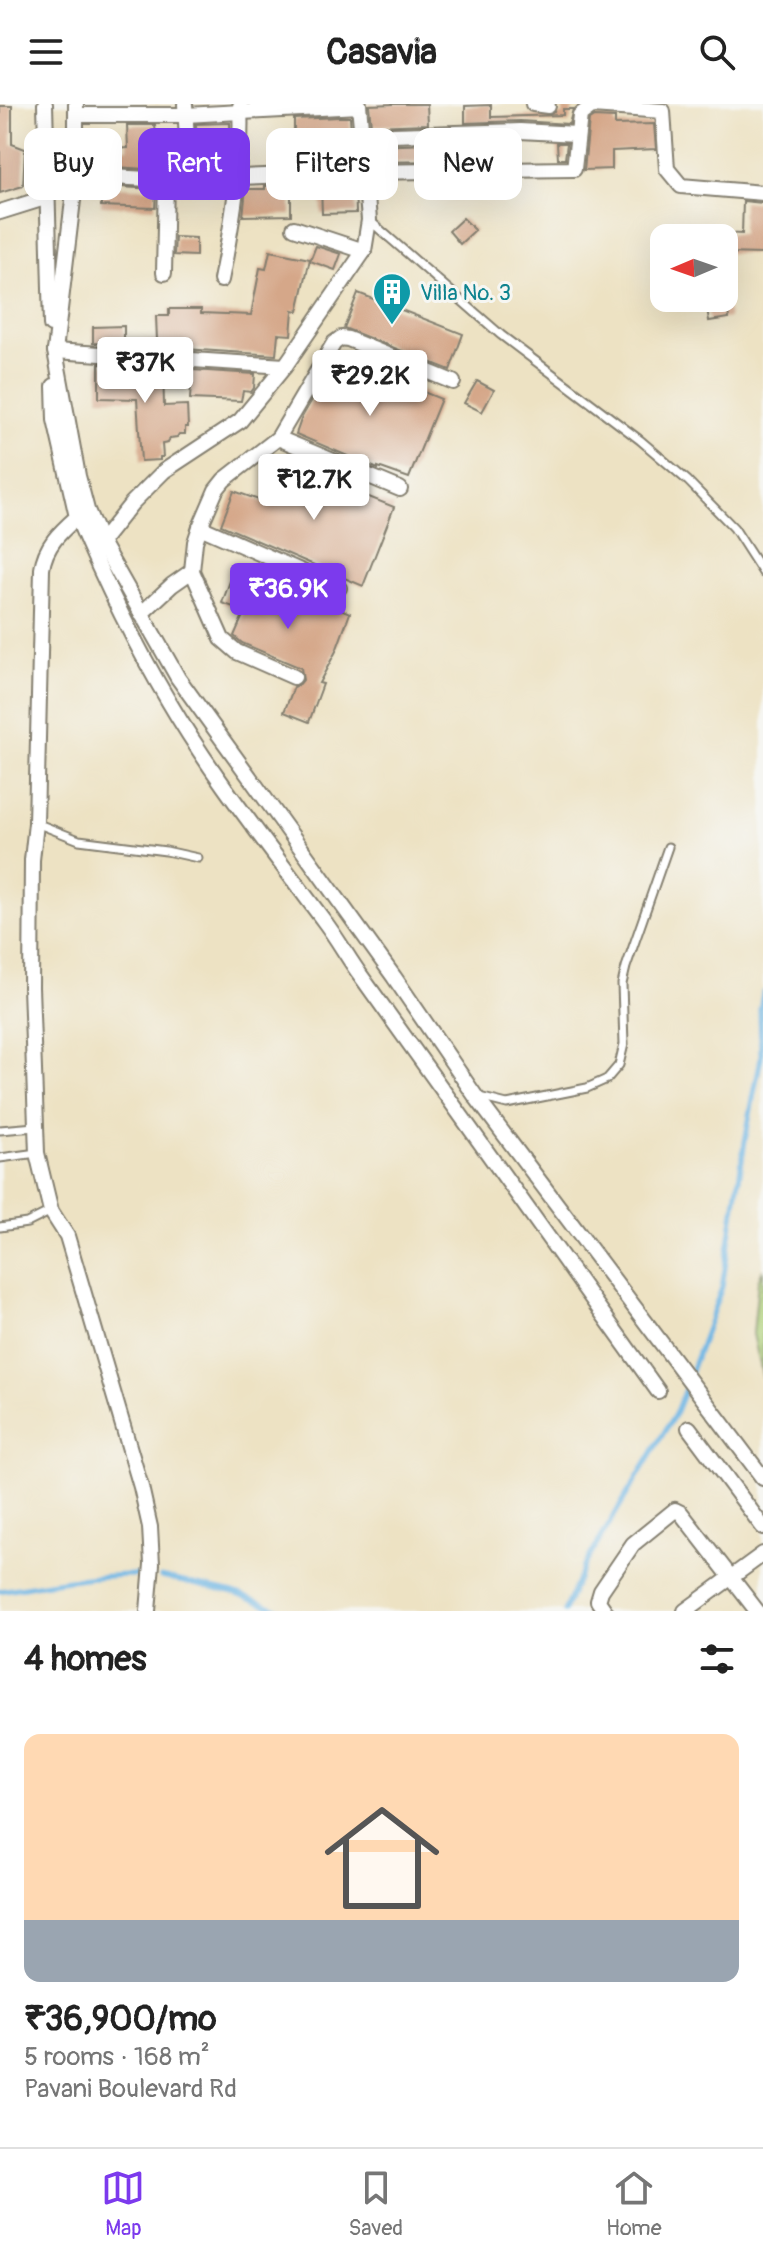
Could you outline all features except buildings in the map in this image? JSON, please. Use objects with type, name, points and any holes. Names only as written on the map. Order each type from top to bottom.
[{"type":"street","points":[[45,104],[46,128]]},
{"type":"street","points":[[76,109],[359,105],[360,128]]},
{"type":"street","points":[[398,172],[574,169],[580,115],[592,106],[634,106],[663,111],[667,169],[681,186],[763,193]]},
{"type":"street","points":[[239,128],[240,108]]},
{"type":"street","points":[[398,135],[520,131],[577,134]]},
{"type":"street","points":[[0,212],[38,200]]},
{"type":"street","points":[[48,200],[55,420],[77,517],[119,610],[170,704],[226,787],[658,1391]]},
{"type":"street","points":[[73,200],[55,351],[78,476],[87,510],[101,542],[178,678],[394,977],[476,1097],[763,1478]]},
{"type":"street","points":[[164,273],[166,200]]},
{"type":"street","points":[[221,280],[234,200]]},
{"type":"street","points":[[101,542],[132,503],[164,471],[240,421],[285,366],[364,251],[369,220],[367,200]]},
{"type":"street","points":[[294,228],[364,251]]},
{"type":"street","points":[[294,677],[229,647],[222,639],[192,571],[195,542],[216,490],[224,480],[278,438],[334,343],[341,338],[453,382]]},
{"type":"street","points":[[55,351],[285,366]]},
{"type":"street","points":[[278,438],[400,489]]},
{"type":"street","points":[[77,517],[48,548],[42,569],[36,823],[32,860],[31,987],[35,1127],[37,1153],[51,1211],[67,1236],[141,1487],[150,1527],[152,1564],[148,1611]]},
{"type":"street","points":[[200,527],[339,588]]},
{"type":"street","points":[[141,614],[192,571]]},
{"type":"street","points":[[602,1312],[625,1294]]},
{"type":"street","points":[[689,1428],[763,1527]]},
{"type":"street","points":[[605,1611],[598,1601],[601,1591],[633,1544],[675,1510],[681,1513],[757,1611]]},
{"type":"street","points":[[685,1611],[763,1554]]},
{"type":"lane","points":[[369,220],[501,335],[640,440],[688,481],[734,528],[763,573]]},
{"type":"lane","points":[[36,823],[79,840],[198,858]]},
{"type":"lane","points":[[476,1097],[507,1104],[587,1088],[607,1079],[619,1065],[624,1044],[622,984],[668,847]]},
{"type":"lane","points":[[0,1130],[35,1127]]},
{"type":"lane","points":[[0,1158],[37,1153]]},
{"type":"lane","points":[[0,1227],[27,1223],[51,1211]]},
{"type":"green space","points":[[763,1269],[763,1378],[753,1334],[758,1281]]},
{"type":"waterway","points":[[690,1374],[722,1287],[761,1057],[760,1009],[763,993]]},
{"type":"waterway","points":[[564,1611],[583,1568],[675,1414],[687,1384]]},
{"type":"waterway","points":[[0,1591],[85,1578],[137,1575]]},
{"type":"waterway","points":[[161,1577],[234,1593],[283,1611]]},
{"type":"place","name":"Villa No. 3","points":[[392,326]]}]
